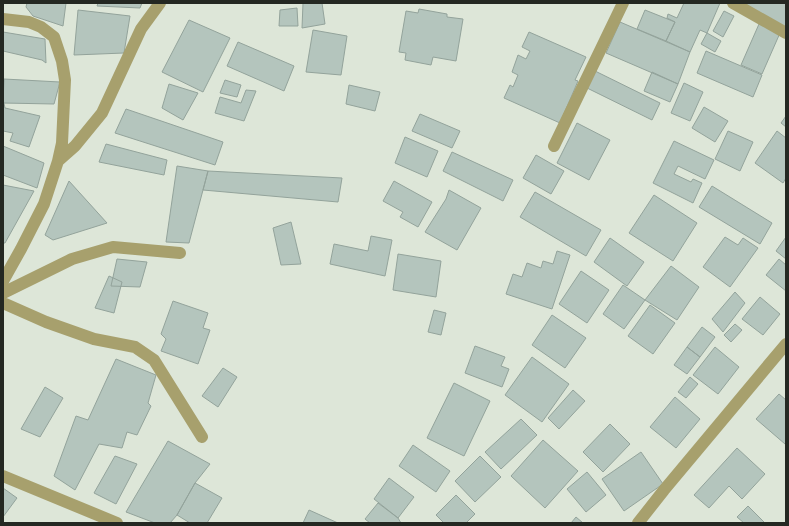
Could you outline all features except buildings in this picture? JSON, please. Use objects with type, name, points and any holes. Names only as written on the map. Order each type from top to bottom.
[{"type":"street","points":[[58,161],[75,146],[102,113],[141,29],[160,3]]},
{"type":"street","points":[[554,146],[624,3]]},
{"type":"street","points":[[733,3],[786,34]]},
{"type":"street","points":[[3,19],[29,22],[42,27],[54,37],[62,60],[65,80],[62,143],[58,161],[44,204],[3,281]]},
{"type":"street","points":[[3,293],[72,259],[113,246],[180,253]]},
{"type":"street","points":[[3,303],[46,322],[94,339],[135,347],[154,360],[202,437]]},
{"type":"street","points":[[638,523],[786,344]]},
{"type":"street","points":[[3,476],[117,523]]}]
